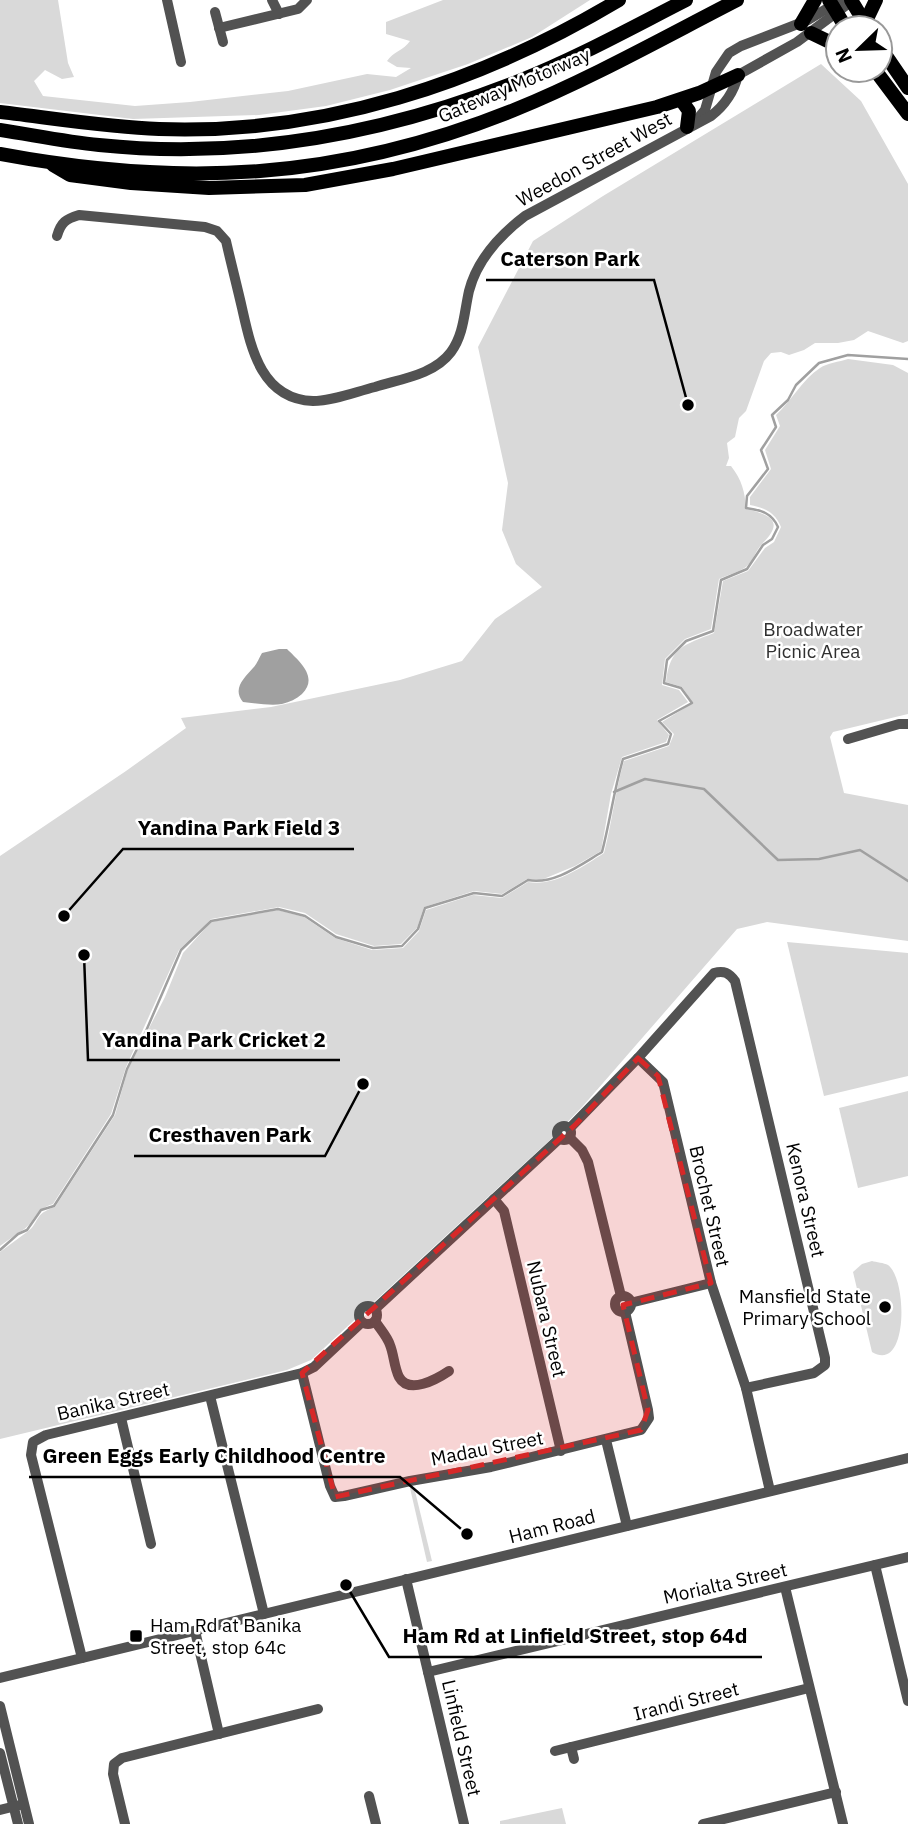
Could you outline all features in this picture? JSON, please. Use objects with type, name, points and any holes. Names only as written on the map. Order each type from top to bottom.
[{"type":"highway","points":[[0,112],[93,124],[160,129],[246,127],[312,118],[378,104],[474,74],[549,40],[619,0]]},
{"type":"highway","name":"Gateway Motorway","points":[[0,130],[99,145],[182,149],[268,145],[360,131],[439,110],[522,80],[686,0]]},
{"type":"highway","name":"Gateway Motorway","points":[[0,154],[120,172],[210,175],[310,166],[388,150],[438,137],[525,105],[599,71],[737,0]]},
{"type":"highway","points":[[815,0],[806,28],[824,38]]},
{"type":"highway","points":[[894,68],[908,88]]},
{"type":"highway","points":[[49,162],[70,175],[131,183],[219,188],[305,185],[393,169],[681,100],[738,75]]},
{"type":"highway","points":[[886,84],[908,114]]},
{"type":"highway","points":[[681,100],[689,111],[690,125]]},
{"type":"street","points":[[167,0],[181,62]]},
{"type":"street","points":[[272,0],[279,13]]},
{"type":"street","points":[[219,28],[298,9],[307,0]]},
{"type":"street","name":"Weedon Street West","points":[[57,236],[66,219],[79,215],[205,227],[217,231],[226,241],[247,337],[255,360],[266,378],[279,391],[293,397],[312,401],[333,399],[433,369],[450,354],[460,336],[470,290],[479,267],[507,229],[525,216],[711,116],[735,87],[738,75],[842,3]]},
{"type":"street","points":[[215,12],[223,42]]},
{"type":"street","name":"Weedon Street West","points":[[690,125],[705,110],[719,65],[729,53],[741,46],[806,28]]},
{"type":"street","points":[[848,739],[899,724],[908,724]]},
{"type":"street","name":"Kenora Street","points":[[638,1058],[714,973],[720,971],[731,975],[735,981],[825,1358],[825,1366],[814,1373],[746,1388]]},
{"type":"street","points":[[375,1309],[566,1135],[638,1058]]},
{"type":"street","name":"Brochet Street","points":[[638,1058],[663,1082],[711,1283],[746,1388],[770,1491]]},
{"type":"street","points":[[566,1135],[582,1150],[588,1162],[621,1296],[627,1297],[628,1307],[711,1283]]},
{"type":"street","name":"Nubara Street","points":[[494,1199],[504,1211],[561,1451]]},
{"type":"street","points":[[369,1306],[375,1309],[375,1321],[369,1324],[362,1322],[359,1315],[362,1308],[369,1306]]},
{"type":"street","name":"Madau Street","points":[[302,1373],[335,1497],[491,1467],[633,1434],[646,1426],[648,1409],[628,1307]]},
{"type":"street","points":[[375,1321],[388,1340],[399,1376],[408,1385],[429,1381],[449,1371]]},
{"type":"street","name":"Banika Street","points":[[82,1658],[31,1455],[33,1442],[46,1435],[302,1373],[314,1367],[362,1322]]},
{"type":"street","points":[[210,1396],[264,1614]]},
{"type":"street","points":[[121,1418],[151,1544]]},
{"type":"street","points":[[606,1440],[626,1526]]},
{"type":"street","name":"Ham Road","points":[[0,1678],[908,1458]]},
{"type":"street","name":"Morialta Street","points":[[428,1672],[908,1557]]},
{"type":"street","points":[[875,1565],[908,1701]]},
{"type":"street","name":"Linfield Street","points":[[406,1579],[464,1824]]},
{"type":"street","points":[[785,1587],[843,1824]]},
{"type":"street","points":[[195,1630],[219,1734]]},
{"type":"street","name":"Irandi Street","points":[[555,1751],[809,1688]]},
{"type":"street","points":[[0,1706],[19,1806],[18,1824]]},
{"type":"street","points":[[125,1824],[113,1774],[114,1764],[122,1758],[318,1709]]},
{"type":"street","points":[[571,1747],[574,1759]]},
{"type":"street","points":[[0,1753],[19,1806],[29,1824]]},
{"type":"street","points":[[703,1824],[836,1792]]},
{"type":"street","points":[[369,1796],[376,1824]]},
{"type":"street","points":[[0,1810],[19,1806]]},
{"type":"highlighted area","points":[[638,1058],[658,1076],[711,1283],[623,1305],[648,1410],[641,1430],[335,1497],[302,1373],[576,1124]]},
{"type":"green space","points":[[0,0],[58,0],[68,63],[74,77],[62,79],[45,70],[34,81],[43,96],[135,106],[288,91],[367,74],[396,77],[411,68],[397,67],[387,61],[410,41],[386,34],[386,22],[443,0],[590,0],[532,37],[468,64],[390,90],[326,106],[259,115],[133,119],[0,103]]},
{"type":"green space","points":[[821,64],[824,67],[824,84],[843,84],[861,101],[908,184],[908,341],[903,343],[868,331],[854,340],[815,343],[789,355],[771,353],[764,361],[746,411],[739,418],[735,437],[727,443],[729,458],[726,466],[731,466],[740,481],[746,509],[772,520],[773,530],[746,567],[719,579],[711,629],[685,639],[665,659],[662,685],[679,690],[688,702],[657,720],[669,735],[666,742],[622,757],[611,794],[601,851],[575,866],[541,880],[527,879],[502,894],[474,891],[424,907],[417,928],[401,944],[374,946],[336,934],[305,913],[279,907],[211,919],[179,950],[126,1067],[111,1114],[53,1204],[41,1210],[27,1226],[0,1246],[0,856],[186,728],[181,718],[271,707],[400,680],[462,661],[495,619],[542,587],[516,564],[502,530],[508,483],[478,347],[533,241]]},
{"type":"green space","name":"Broadwater Picnic Area","points":[[848,359],[893,365],[908,373],[908,714],[833,732],[830,737],[844,793],[908,805],[908,941],[767,922],[737,929],[551,1139],[311,1360],[287,1370],[0,1439],[0,1252],[31,1229],[43,1213],[55,1207],[115,1115],[128,1069],[165,997],[183,953],[211,922],[278,910],[304,917],[335,938],[372,950],[403,948],[419,931],[426,910],[473,895],[502,898],[528,882],[548,882],[568,875],[604,853],[624,761],[669,746],[674,734],[662,722],[693,703],[682,687],[666,682],[671,661],[680,649],[714,633],[723,581],[748,571],[765,548],[774,542],[781,527],[769,512],[750,505],[750,497],[771,469],[765,450],[780,426],[776,415],[802,384],[820,368]]},
{"type":"green space","points":[[787,942],[908,953],[908,1076],[824,1096]]},
{"type":"green space","points":[[908,1091],[908,1176],[858,1188],[839,1108]]},
{"type":"green space","points":[[872,1261],[888,1265],[895,1274],[899,1288],[901,1322],[898,1338],[893,1350],[884,1355],[872,1352],[853,1272],[862,1264]]},
{"type":"green space","points":[[414,1487],[432,1561],[427,1562],[410,1488]]},
{"type":"green space","points":[[562,1808],[566,1824],[500,1824],[500,1821]]},
{"type":"shaded area","points":[[287,649],[302,664],[308,675],[307,688],[302,694],[282,704],[243,702],[239,688],[243,680],[262,653]]},
{"type":"waterway","points":[[0,1250],[18,1234],[27,1230],[41,1210],[54,1206],[113,1115],[127,1069],[181,950],[211,921],[278,909],[305,916],[336,937],[373,948],[402,946],[418,929],[425,908],[474,893],[502,896],[528,880],[557,877],[602,852],[623,759],[668,744],[671,734],[659,721],[692,703],[681,688],[664,683],[667,660],[686,641],[713,631],[721,580],[747,569],[763,545],[772,539],[778,527],[773,518],[765,513],[746,508],[747,496],[768,469],[761,450],[776,427],[772,415],[788,400],[796,385],[819,363],[848,355],[908,359]]},
{"type":"waterway","points":[[614,792],[645,779],[704,789],[778,860],[819,859],[860,850],[908,881]]},
{"type":"place","name":"Caterson Park","points":[[688,405]]},
{"type":"place","name":"Yandina Park Field 3","points":[[64,916]]},
{"type":"place","name":"Yandina Park Cricket 2","points":[[84,955]]},
{"type":"place","name":"Cresthaven Park","points":[[363,1084]]},
{"type":"place","name":"Mansfield State Primary School","points":[[885,1307]]},
{"type":"place","name":"Green Eggs Early Childhood Centre","points":[[467,1534]]},
{"type":"place","name":"Ham Rd at Linfield Street, stop 64d","points":[[346,1585]]},
{"type":"place","name":"Ham Rd at Banika Street, stop 64c","points":[[136,1636]]}]
